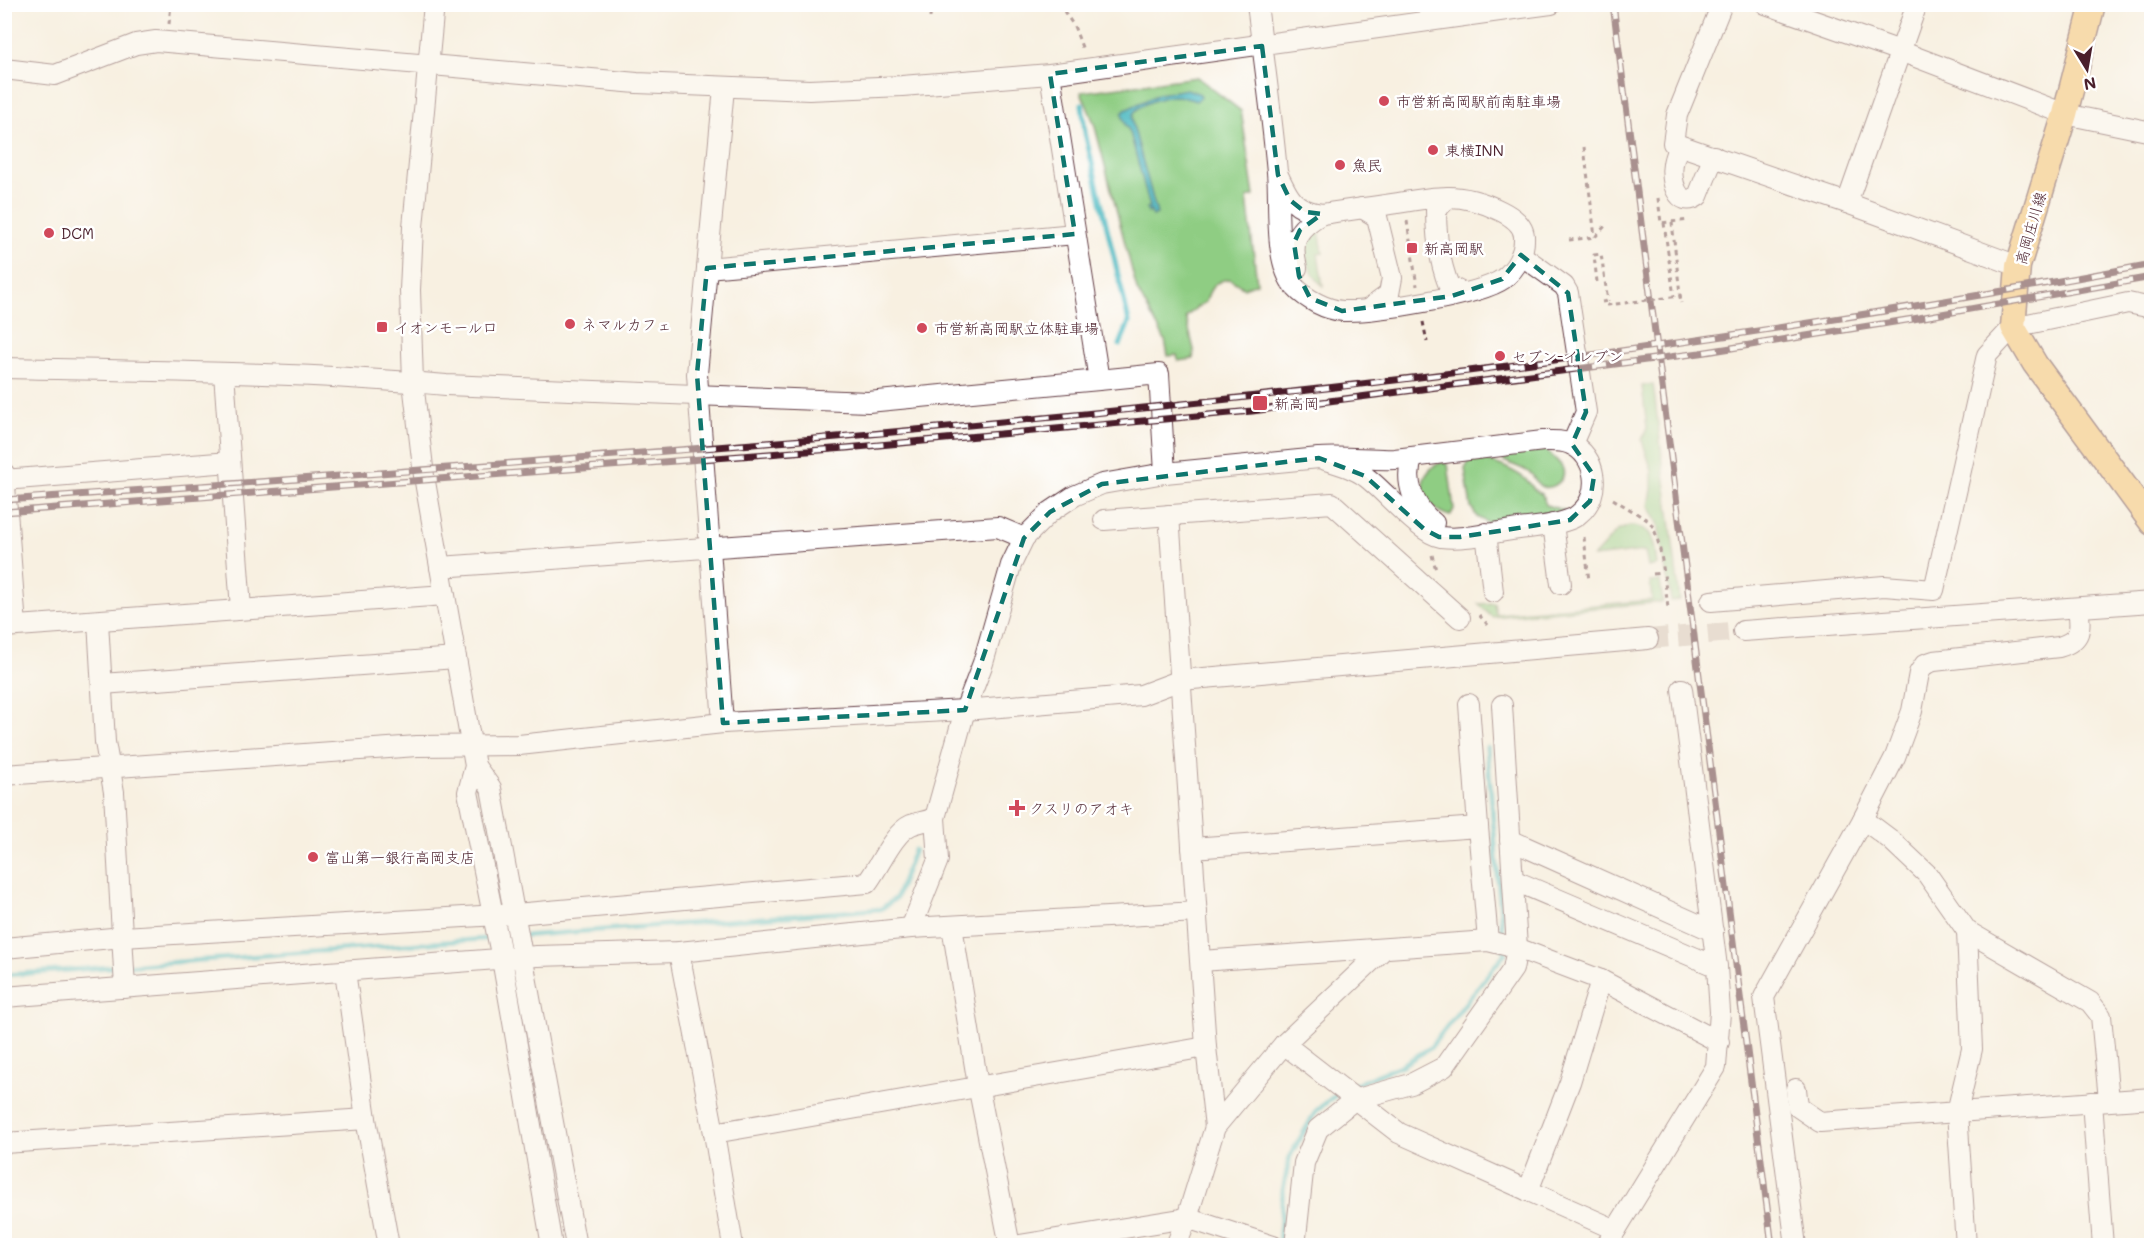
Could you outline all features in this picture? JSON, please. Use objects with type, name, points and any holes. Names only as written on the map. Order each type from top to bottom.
[{"type":"main road","name":"高岡庄川線","points":[[2013,327],[2018,266],[2065,114],[2094,4]]},
{"type":"main road","points":[[2013,327],[2035,364],[2151,523]]},
{"type":"street","points":[[434,4],[412,237],[410,290],[413,382],[424,476],[473,756],[468,792],[501,955],[552,1245]]},
{"type":"street","points":[[1257,4],[1278,175],[1280,238],[1287,272],[1295,286],[1322,306],[1342,311],[1419,302],[1486,287],[1502,279],[1515,266],[1521,255],[1524,243],[1523,230],[1514,219],[1487,205],[1449,197],[1322,214],[1305,212],[1290,200],[1278,175]]},
{"type":"street","points":[[4,69],[55,75],[136,44],[156,41],[637,83],[809,90],[902,86],[1050,74],[1551,4]]},
{"type":"street","points":[[1722,4],[1677,115],[1674,143],[2018,266]]},
{"type":"street","points":[[1766,4],[1900,51],[2065,114],[2151,132]]},
{"type":"street","points":[[1846,203],[1917,4]]},
{"type":"street","points":[[1050,74],[1099,380]]},
{"type":"street","points":[[723,723],[698,374],[724,88]]},
{"type":"street","points":[[1680,145],[1672,165],[1676,191],[1681,198],[1689,200],[1698,196],[1714,156]]},
{"type":"street","points":[[1449,197],[1436,210],[1436,233],[1442,268],[1449,286],[1463,293]]},
{"type":"street","points":[[1362,208],[1377,217],[1392,278],[1389,294],[1370,308]]},
{"type":"street","points":[[1310,298],[1299,276],[1294,257],[1294,243],[1300,230],[1322,214]]},
{"type":"street","points":[[707,268],[1075,234]]},
{"type":"street","points":[[1521,255],[1564,286],[1568,293],[1586,412],[1572,444]]},
{"type":"street","points":[[1711,601],[1884,586],[1934,590],[1987,355],[2013,327],[2128,303],[2151,308]]},
{"type":"street","points":[[4,368],[224,373],[446,385],[868,402],[1159,374],[1165,473]]},
{"type":"street","points":[[224,373],[241,609]]},
{"type":"street","points":[[911,928],[938,860],[935,818],[965,710],[983,663],[1011,565],[1024,538],[1050,512],[1074,496],[1102,484],[1165,473],[1339,456],[1377,460],[1413,457],[1543,441],[1572,444],[1589,463],[1594,476],[1594,487],[1590,501],[1582,512],[1570,520],[1460,537],[1439,537],[1424,529],[1365,476],[1344,466],[1319,459]]},
{"type":"street","points":[[1413,457],[1409,473],[1410,487],[1420,510],[1431,521],[1460,537]]},
{"type":"street","points":[[5,480],[230,462]]},
{"type":"street","points":[[4,473],[10,627],[445,596]]},
{"type":"street","points":[[1104,520],[1332,503],[1460,618]]},
{"type":"street","points":[[1169,515],[1206,1047],[1215,1127]]},
{"type":"street","points":[[1553,524],[1561,584]]},
{"type":"street","points":[[440,567],[998,527],[1024,538]]},
{"type":"street","points":[[1486,533],[1493,592]]},
{"type":"street","points":[[1743,631],[2151,602]]},
{"type":"street","points":[[1796,1245],[1764,997],[1895,757],[1912,711],[1919,673],[1925,664],[1934,661],[2059,647],[2070,643],[2079,634],[2081,625],[2078,608]]},
{"type":"street","points":[[98,621],[105,742],[114,792],[125,982]]},
{"type":"street","points":[[4,775],[417,746],[473,756],[519,745],[723,723],[965,710],[1141,695],[1181,680],[1647,639]]},
{"type":"street","points":[[102,684],[456,658]]},
{"type":"street","points":[[1284,1044],[1399,1133],[1528,1191],[1611,1238],[1716,1067],[1720,1012],[1717,967],[1682,689]]},
{"type":"street","points":[[1469,704],[1478,827],[1490,941]]},
{"type":"street","points":[[1295,1245],[1304,1163],[1318,1129],[1354,1100],[1411,1084],[1444,1067],[1513,969],[1516,947],[1502,705]]},
{"type":"street","points":[[473,756],[491,788],[576,1245]]},
{"type":"street","points":[[4,948],[123,944],[494,920],[867,882],[897,835],[911,825],[935,818]]},
{"type":"street","points":[[1863,819],[1891,840],[1927,874],[1967,931],[2090,1002],[2101,1016],[2103,1245]]},
{"type":"street","points":[[1192,848],[1478,827]]},
{"type":"street","points":[[1510,840],[1713,931]]},
{"type":"street","points":[[1513,880],[1717,967]]},
{"type":"street","points":[[4,998],[125,982],[345,971],[522,952],[679,952],[911,928],[1197,912]]},
{"type":"street","points":[[952,926],[978,1085],[1011,1245],[1186,1218],[1273,1245]]},
{"type":"street","points":[[1966,1245],[1957,1112],[1972,1049],[1967,931]]},
{"type":"street","points":[[1201,961],[1490,941],[1516,947],[1601,980],[1719,1042]]},
{"type":"street","points":[[1176,1245],[1215,1127],[1284,1044],[1384,949]]},
{"type":"street","points":[[679,952],[733,1245]]},
{"type":"street","points":[[345,971],[366,1119],[389,1245]]},
{"type":"street","points":[[1528,1191],[1570,1082],[1601,980]]},
{"type":"street","points":[[714,1133],[978,1085],[1206,1047]]},
{"type":"street","points":[[1796,1089],[1798,1107],[1820,1122],[2151,1098]]},
{"type":"street","points":[[4,1143],[366,1119]]},
{"type":"path","points":[[169,24],[171,4]]},
{"type":"path","points":[[930,18],[931,4]]},
{"type":"path","points":[[1059,4],[1074,26],[1083,50]]},
{"type":"path","points":[[1584,147],[1595,237]]},
{"type":"path","points":[[1405,202],[1427,342]]},
{"type":"path","points":[[1597,282],[1594,255],[1601,254],[1608,305],[1680,296],[1681,303],[1672,222]]},
{"type":"path","points":[[1664,223],[1674,297]]},
{"type":"path","points":[[1569,240],[1595,237],[1605,226]]},
{"type":"path","points":[[1602,302],[1608,301]]},
{"type":"path","points":[[1613,499],[1653,525],[1668,608]]},
{"type":"path","points":[[1584,537],[1589,581]]},
{"type":"path","points":[[1653,574],[1662,573]]},
{"type":"highlighted area","points":[[1262,46],[1278,175],[1290,200],[1305,212],[1322,214],[1300,230],[1294,243],[1299,276],[1310,298],[1342,311],[1452,296],[1502,279],[1521,255],[1568,293],[1586,412],[1572,444],[1594,476],[1590,501],[1570,520],[1460,537],[1439,537],[1424,529],[1365,476],[1319,458],[1102,484],[1050,512],[1024,538],[965,710],[723,723],[697,374],[707,268],[1075,234],[1050,74]]},
{"type":"green space","points":[[1197,77],[1241,111],[1254,196],[1247,198],[1257,283],[1244,288],[1230,279],[1220,281],[1214,286],[1206,302],[1186,317],[1194,350],[1193,359],[1178,361],[1177,355],[1168,356],[1165,340],[1137,290],[1094,123],[1081,92]]},
{"type":"green space","points":[[1319,229],[1323,253],[1318,254],[1323,286],[1308,265],[1304,247],[1311,233]]},
{"type":"green space","points":[[1653,384],[1680,600],[1671,601],[1658,523],[1649,506],[1652,471],[1642,440],[1647,428],[1642,386]]},
{"type":"green space","points":[[1545,450],[1559,463],[1563,471],[1563,476],[1558,483],[1551,487],[1540,486],[1530,473],[1504,461],[1503,454]]},
{"type":"green space","points":[[1475,457],[1518,474],[1542,494],[1546,505],[1566,511],[1545,517],[1490,524],[1477,517],[1471,507],[1465,469],[1470,460]]},
{"type":"green space","points":[[1442,462],[1448,464],[1454,509],[1450,516],[1432,506],[1423,491],[1426,475]]},
{"type":"green space","points":[[1629,526],[1644,529],[1649,533],[1654,544],[1657,565],[1648,567],[1645,551],[1593,557],[1617,531]]},
{"type":"green space","points":[[1660,581],[1663,602],[1492,617],[1478,604],[1494,603],[1496,614],[1652,600],[1650,582]]},
{"type":"water","points":[[1187,89],[1200,94],[1201,97],[1196,101],[1177,96],[1166,97],[1145,104],[1135,111],[1133,116],[1133,125],[1157,214],[1152,216],[1151,211],[1148,212],[1147,208],[1150,207],[1130,132],[1122,114],[1125,110],[1159,94]]},
{"type":"waterway","points":[[1082,104],[1085,133],[1129,322],[1120,345]]},
{"type":"waterway","points":[[1487,747],[1503,939]]},
{"type":"waterway","points":[[4,975],[881,909],[896,898],[914,850]]},
{"type":"waterway","points":[[1346,1088],[1402,1065],[1430,1048],[1505,953],[1504,949]]},
{"type":"waterway","points":[[1279,1245],[1283,1190],[1290,1156],[1316,1111],[1338,1093]]},
{"type":"tunnel","points":[[1648,639],[1743,631]]},
{"type":"railway","points":[[1613,4],[1772,1246]]},
{"type":"railway","points":[[4,500],[784,442],[1174,405],[1562,359],[1667,344],[1928,304],[2152,264]]},
{"type":"railway","points":[[4,512],[846,448],[1252,411],[1700,353],[2152,277]]},
{"type":"place","name":"市営新高岡駅前南駐車場","points":[[1384,101]]},
{"type":"place","name":"東横INN","points":[[1433,150]]},
{"type":"place","name":"魚民","points":[[1340,165]]},
{"type":"place","name":"DCM","points":[[49,233]]},
{"type":"place","name":"新高岡駅","points":[[1412,248]]},
{"type":"place","name":"ネマルカフェ","points":[[570,324]]},
{"type":"place","name":"イオンモール口","points":[[382,327]]},
{"type":"place","name":"市営新高岡駅立体駐車場","points":[[922,328]]},
{"type":"place","name":"セブン-イレブン","points":[[1500,356]]},
{"type":"place","name":"新高岡","points":[[1260,403]]},
{"type":"place","name":"クスリのアオキ","points":[[1017,808]]},
{"type":"place","name":"富山第一銀行高岡支店","points":[[313,857]]}]
